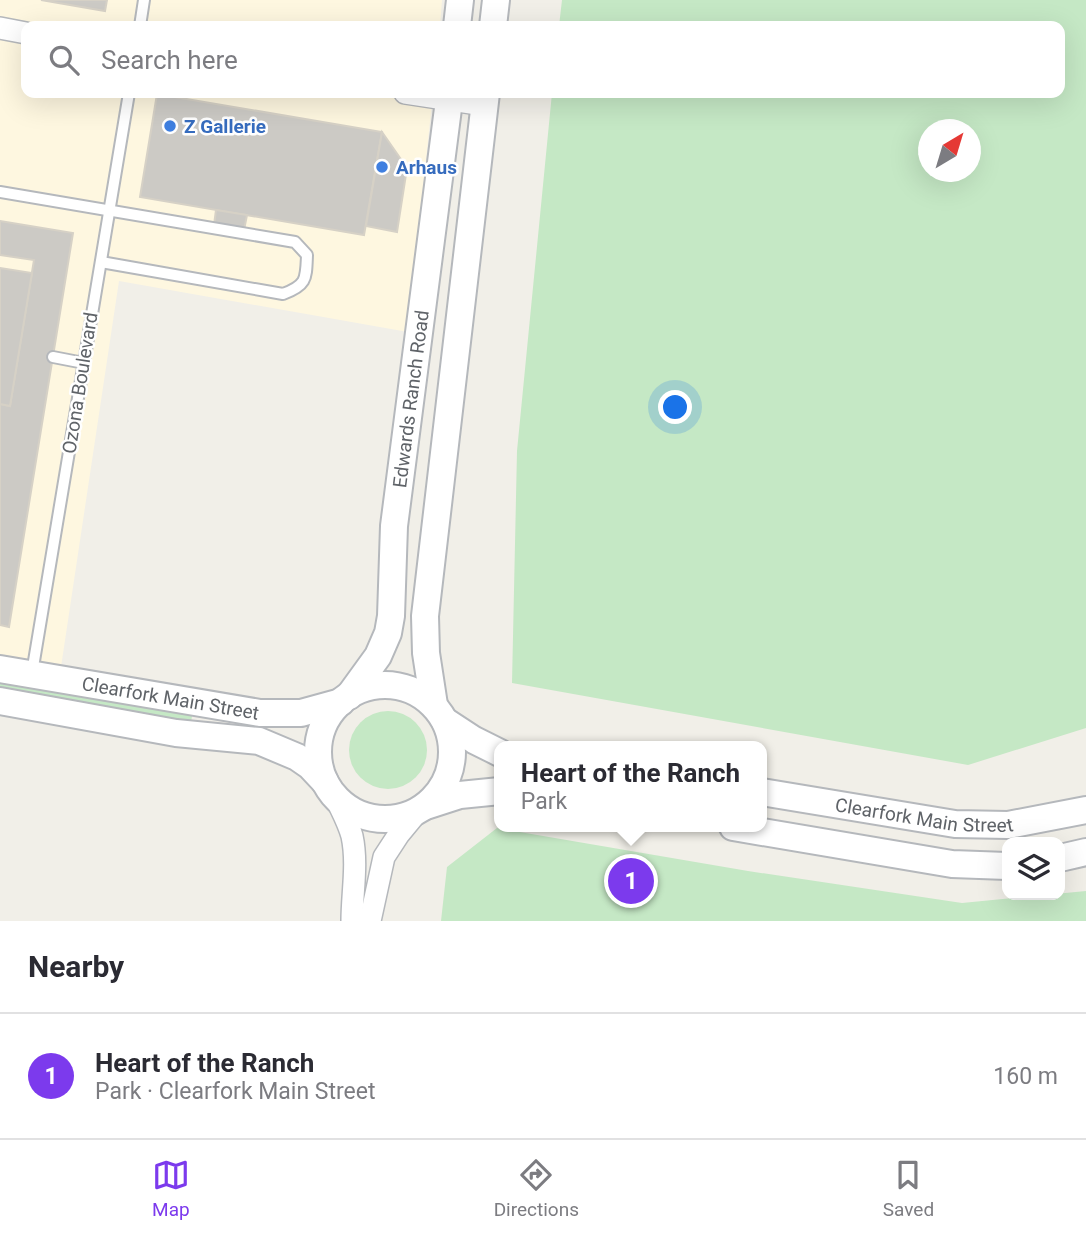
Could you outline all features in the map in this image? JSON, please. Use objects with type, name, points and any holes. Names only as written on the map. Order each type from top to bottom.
[{"type":"street","points":[[458,21],[460,0]]},
{"type":"street","points":[[494,21],[496,0]]},
{"type":"street","points":[[0,28],[21,32]]},
{"type":"street","name":"Edwards Ranch Road","points":[[345,699],[378,656],[385,643],[391,616],[394,526],[450,98]]},
{"type":"street","name":"Edwards Ranch Road","points":[[439,713],[426,644],[425,616],[485,99]]},
{"type":"street","name":"Clearfork Main Street","points":[[0,669],[260,713],[301,713],[345,699]]},
{"type":"street","points":[[352,921],[352,836],[320,764],[319,741],[330,713],[345,699],[365,688],[383,685],[402,687],[419,694],[474,740],[494,750]]},
{"type":"street","name":"Clearfork Main Street","points":[[0,701],[176,733],[259,741],[297,757],[310,766],[330,790]]},
{"type":"street","points":[[370,921],[384,857],[399,834],[441,789],[451,768],[451,736],[439,713]]},
{"type":"street","points":[[330,790],[347,807],[382,819],[401,817],[460,794],[494,791]]},
{"type":"street","name":"Clearfork Main Street","points":[[767,793],[956,824],[1008,825],[1086,810]]},
{"type":"street","name":"Clearfork Main Street","points":[[763,832],[953,864],[1002,866]]},
{"type":"street","points":[[1065,857],[1086,852]]},
{"type":"lane","points":[[141,21],[144,0]]},
{"type":"lane","name":"Ozona Boulevard","points":[[32,674],[128,98]]},
{"type":"lane","points":[[0,192],[295,242],[307,255],[306,277],[299,288],[284,294],[101,262]]},
{"type":"lane","points":[[53,357],[84,363]]},
{"type":"shaded area","points":[[0,0],[442,0],[440,21],[21,21],[21,98],[432,98],[408,332],[119,281],[61,667],[0,657]]},
{"type":"green space","points":[[562,0],[1086,0],[1086,728],[968,765],[512,683],[517,451],[552,98],[1065,98],[1065,21],[560,21]]},
{"type":"green space","points":[[0,676],[193,708],[191,723],[0,695]]},
{"type":"green space","points":[[388,711],[403,714],[416,722],[424,735],[427,750],[424,765],[416,778],[403,786],[388,789],[373,786],[360,778],[352,765],[349,750],[352,735],[360,722],[373,714]]},
{"type":"green space","points":[[494,830],[520,832],[748,871],[962,903],[1002,899],[1065,900],[1065,893],[1086,891],[1086,921],[441,921],[447,867]]},
{"type":"building","points":[[41,0],[107,0],[105,11]]},
{"type":"building","points":[[156,98],[181,98],[382,132],[364,235],[140,197]]},
{"type":"building","points":[[382,132],[407,168],[397,232],[366,226]]},
{"type":"building","points":[[216,210],[247,215],[244,230],[214,225]]},
{"type":"building","points":[[0,221],[73,233],[9,627],[0,625],[0,404],[10,406],[34,260],[0,255]]},
{"type":"building","points":[[0,268],[32,273],[10,406],[0,404]]},
{"type":"place","name":"Z Gallerie","points":[[170,126]]},
{"type":"place","name":"Arhaus","points":[[382,167]]},
{"type":"place","name":"Heart of the Ranch","points":[[631,881]]}]
